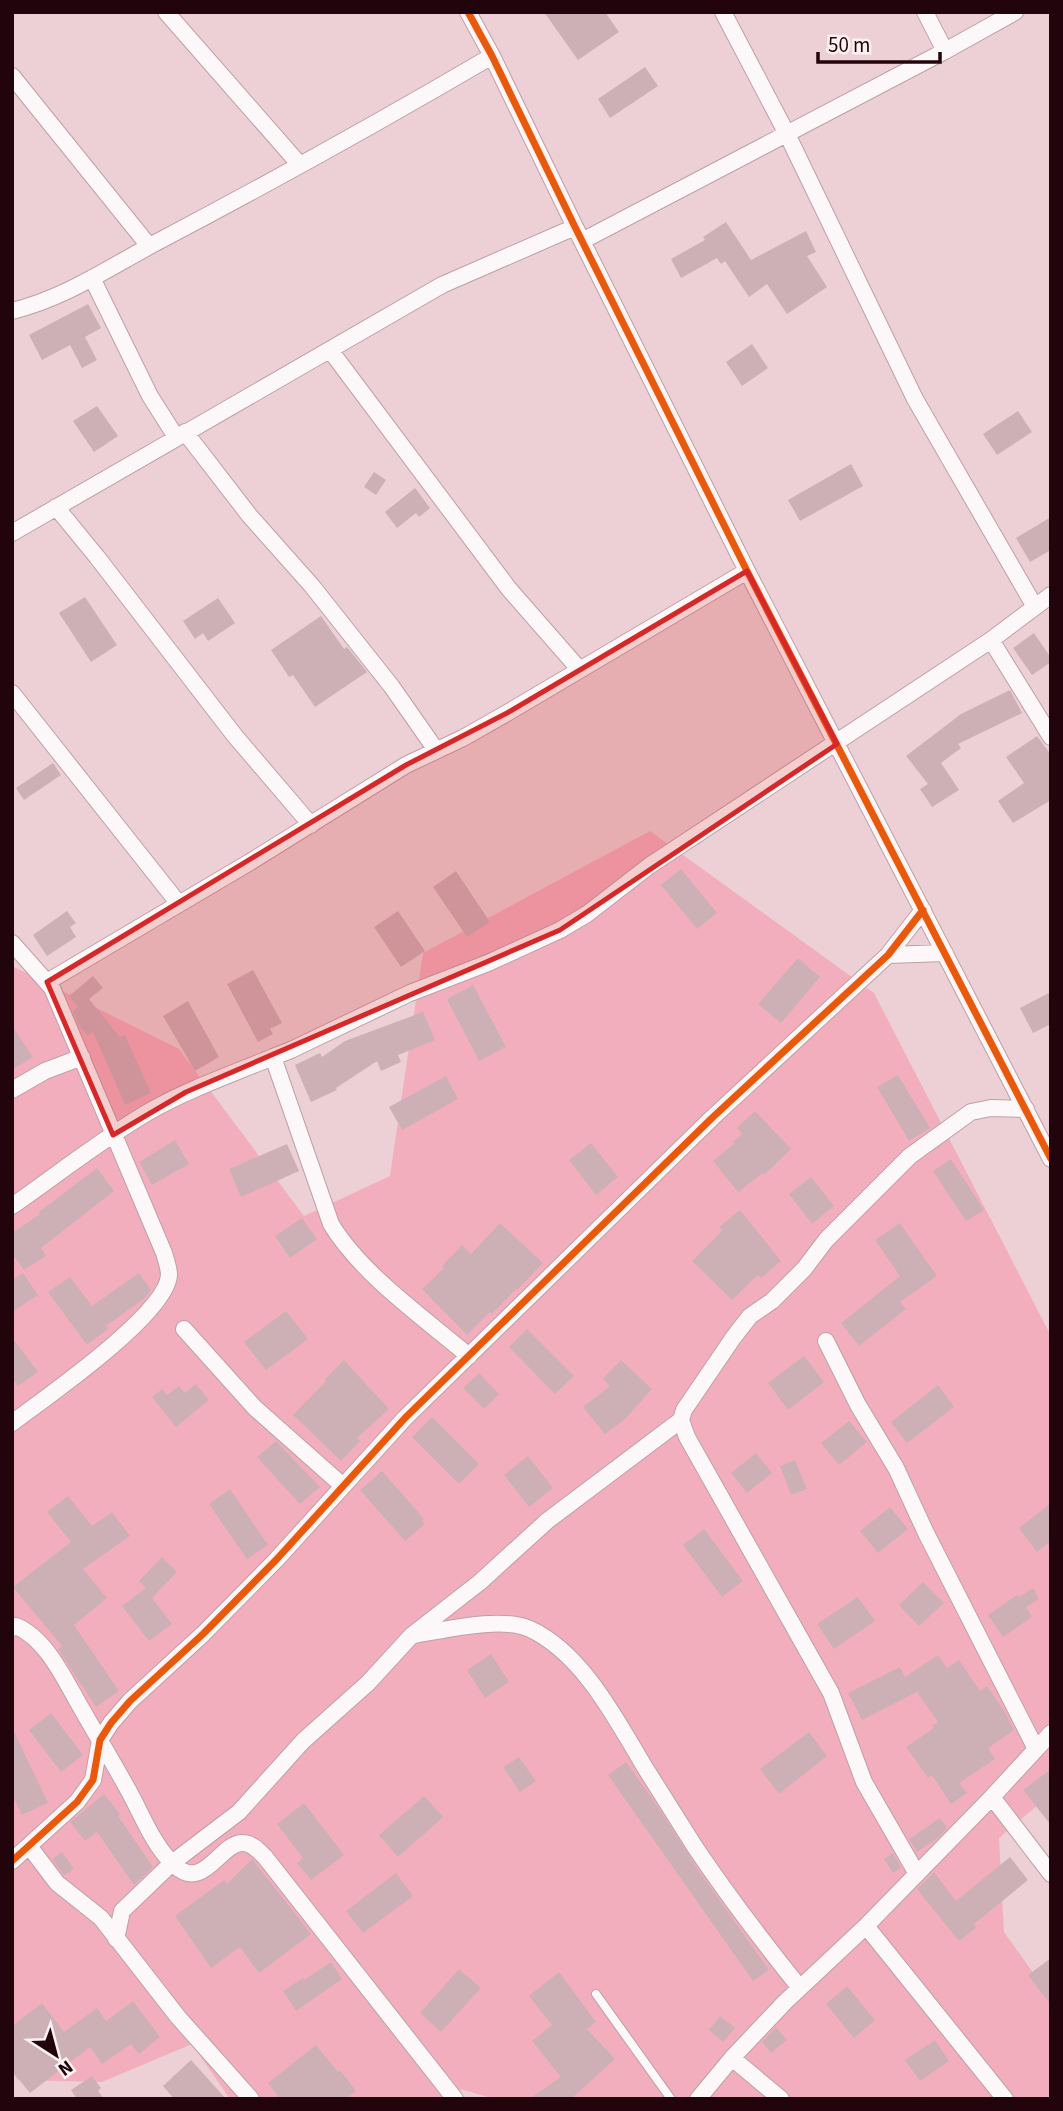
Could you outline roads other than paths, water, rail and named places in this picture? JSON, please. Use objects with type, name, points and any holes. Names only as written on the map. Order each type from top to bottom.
[{"type":"street","points":[[166,12],[300,165]]},
{"type":"street","points":[[468,12],[747,571],[1051,1158]]},
{"type":"street","points":[[723,12],[787,134],[915,399],[1035,607]]},
{"type":"street","points":[[925,12],[946,51]]},
{"type":"street","points":[[12,533],[442,285],[578,234],[787,134],[1015,12]]},
{"type":"street","points":[[12,311],[34,305],[92,278],[300,165],[492,56]]},
{"type":"street","points":[[12,76],[149,246]]},
{"type":"street","points":[[92,278],[150,397],[312,586],[392,687],[436,750]]},
{"type":"street","points":[[330,350],[509,589],[579,669]]},
{"type":"street","points":[[56,507],[235,736],[311,825]]},
{"type":"street","points":[[47,982],[311,825],[406,765],[507,713],[747,571]]},
{"type":"street","points":[[12,1206],[113,1135],[186,1092],[291,1050],[410,993],[488,963],[560,930],[587,914],[649,866],[991,640],[1051,595]]},
{"type":"street","points":[[991,640],[1051,737]]},
{"type":"street","points":[[12,693],[179,904]]},
{"type":"street","points":[[12,1861],[77,1802],[93,1780],[100,1740],[130,1701],[267,1569],[405,1418],[713,1116],[888,955],[923,910]]},
{"type":"street","points":[[12,943],[52,988],[164,1253],[169,1274],[158,1300],[139,1321],[83,1369],[12,1423]]},
{"type":"street","points":[[888,955],[946,953]]},
{"type":"street","points":[[12,1090],[45,1071],[82,1057]]},
{"type":"street","points":[[273,1057],[331,1224],[342,1242],[371,1273],[469,1356]]},
{"type":"street","points":[[116,1939],[122,1911],[172,1863],[239,1812],[303,1741],[368,1683],[412,1635],[480,1582],[547,1521],[681,1420],[684,1410],[750,1316],[772,1301],[804,1269],[826,1240],[910,1156],[971,1112],[991,1108],[1026,1109]]},
{"type":"street","points":[[184,1329],[255,1408],[343,1486]]},
{"type":"street","points":[[826,1341],[858,1405],[896,1468],[932,1545],[1036,1749]]},
{"type":"street","points":[[681,1420],[693,1447],[831,1693],[864,1782],[916,1874]]},
{"type":"street","points":[[412,1635],[498,1623],[527,1628],[556,1644],[585,1676],[614,1716],[704,1859],[743,1916],[800,1988]]},
{"type":"street","points":[[12,1628],[16,1626],[27,1631],[61,1672],[153,1837],[172,1863],[181,1871],[202,1871],[236,1845],[243,1843],[254,1846],[455,2099]]},
{"type":"street","points":[[698,2099],[732,2058],[800,1988],[866,1926],[992,1797],[1051,1732]]},
{"type":"street","points":[[992,1797],[1051,1874]]},
{"type":"street","points":[[29,1846],[57,1883],[101,1918],[178,2017],[251,2099]]},
{"type":"street","points":[[866,1926],[1005,2099]]},
{"type":"street","points":[[732,2058],[781,2099]]},
{"type":"lane","points":[[596,1994],[671,2099]]}]
